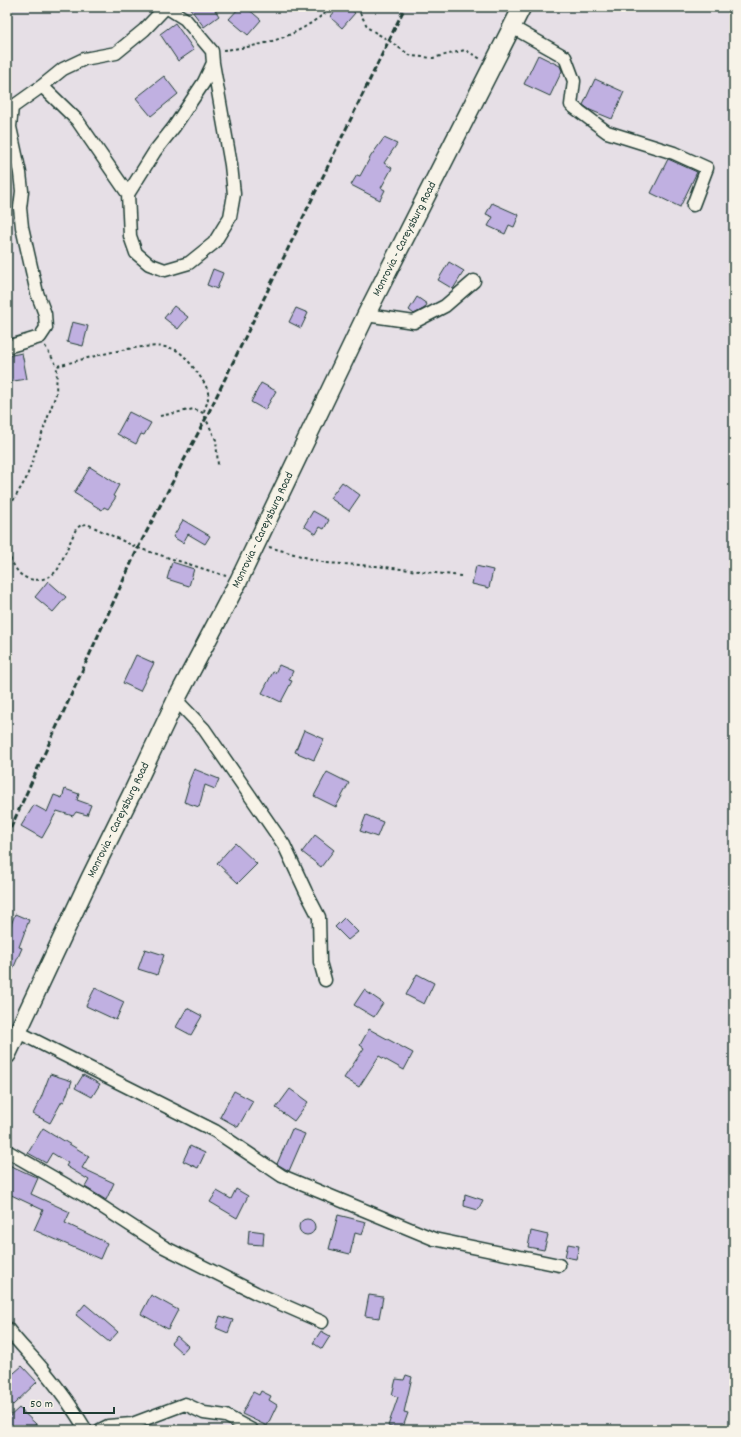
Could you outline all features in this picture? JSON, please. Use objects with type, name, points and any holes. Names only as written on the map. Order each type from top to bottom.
[{"type":"main road","name":"Monrovia - Careysburg Road","points":[[7,1055],[176,700],[239,580],[366,315],[522,7]]},
{"type":"street","points":[[7,347],[40,337],[46,328],[45,314],[37,293],[22,227],[20,208],[22,191],[20,173],[10,127],[10,109],[63,69],[84,59],[116,53],[144,30],[166,7],[185,19],[213,57],[231,165],[234,194],[230,217],[214,244],[189,263],[165,270],[149,264],[136,253],[130,236],[128,194],[77,120],[42,86]]},
{"type":"street","points":[[512,28],[565,57],[574,81],[571,105],[607,132],[674,154],[707,168],[693,205]]},
{"type":"street","points":[[128,194],[155,151],[174,127],[204,82],[213,57]]},
{"type":"street","points":[[366,315],[414,322],[445,306],[474,281]]},
{"type":"street","points":[[176,700],[204,729],[284,845],[319,917],[320,962],[325,980]]},
{"type":"street","points":[[18,1032],[216,1131],[282,1176],[434,1239],[559,1265]]},
{"type":"street","points":[[7,1151],[87,1197],[164,1247],[256,1293],[322,1322]]},
{"type":"street","points":[[7,1328],[45,1372],[86,1430]]},
{"type":"street","points":[[100,1430],[108,1426],[132,1424],[185,1404],[204,1413],[226,1416],[252,1430]]},
{"type":"path","points":[[213,57],[280,39],[308,25],[328,11],[331,7]]},
{"type":"path","points":[[358,7],[368,28],[411,56],[434,58],[465,50],[493,65]]},
{"type":"path","points":[[7,511],[26,479],[56,394],[57,366],[40,337]]},
{"type":"path","points":[[57,366],[131,348],[157,345],[177,350],[193,366],[209,392],[208,402],[203,413]]},
{"type":"path","points":[[160,416],[194,409],[203,413],[216,440],[218,465]]},
{"type":"path","points":[[7,553],[17,571],[22,576],[30,579],[47,578],[54,575],[58,569],[76,529],[81,525],[87,524],[138,548],[239,580]]},
{"type":"path","points":[[256,543],[326,563],[376,566],[461,576]]},
{"type":"building","points":[[189,7],[213,7],[219,16],[204,27]]},
{"type":"building","points":[[240,7],[246,7],[261,20],[248,35],[229,19]]},
{"type":"building","points":[[339,7],[348,7],[355,13],[342,28],[330,17]]},
{"type":"building","points":[[175,23],[194,50],[178,61],[160,34]]},
{"type":"building","points":[[538,55],[560,66],[562,71],[550,96],[524,84]]},
{"type":"building","points":[[164,76],[178,94],[151,116],[136,98]]},
{"type":"building","points":[[595,79],[624,92],[612,119],[590,110],[583,105]]},
{"type":"building","points":[[384,138],[397,144],[384,163],[392,168],[381,188],[385,190],[380,200],[351,185],[357,175],[360,176],[371,156]]},
{"type":"building","points":[[668,159],[697,172],[680,207],[651,193]]},
{"type":"building","points":[[492,203],[519,215],[514,227],[509,225],[505,234],[488,226],[493,217],[486,214]]},
{"type":"building","points":[[449,262],[464,271],[453,289],[438,280]]},
{"type":"building","points":[[213,269],[223,273],[217,289],[207,285]]},
{"type":"building","points":[[417,297],[427,304],[425,308],[414,314],[409,310]]},
{"type":"building","points":[[174,306],[188,317],[178,329],[164,318]]},
{"type":"building","points":[[296,308],[308,313],[301,328],[289,322]]},
{"type":"building","points":[[72,322],[88,326],[83,346],[67,342]]},
{"type":"building","points":[[22,353],[27,379],[7,382],[7,356]]},
{"type":"building","points":[[261,383],[276,391],[265,410],[251,402]]},
{"type":"building","points":[[129,412],[151,423],[144,435],[141,434],[136,444],[117,434]]},
{"type":"building","points":[[90,467],[119,485],[113,496],[116,497],[108,509],[104,507],[102,510],[74,493]]},
{"type":"building","points":[[342,482],[360,495],[349,511],[330,498]]},
{"type":"building","points":[[313,511],[329,520],[324,529],[320,527],[316,534],[304,526]]},
{"type":"building","points":[[183,520],[210,536],[205,544],[188,534],[183,543],[173,537]]},
{"type":"building","points":[[172,562],[194,569],[189,586],[167,579]]},
{"type":"building","points":[[476,566],[493,570],[489,588],[472,584]]},
{"type":"building","points":[[48,581],[66,597],[53,612],[35,597]]},
{"type":"building","points":[[136,655],[154,663],[140,691],[123,683]]},
{"type":"building","points":[[279,665],[293,671],[289,680],[292,681],[281,702],[262,693],[273,672],[275,673]]},
{"type":"building","points":[[304,730],[324,739],[314,760],[295,752]]},
{"type":"building","points":[[194,769],[219,779],[215,789],[205,785],[199,807],[184,802],[188,784]]},
{"type":"building","points":[[327,772],[349,783],[336,807],[314,796]]},
{"type":"building","points":[[65,789],[79,794],[77,800],[91,805],[87,815],[76,812],[73,816],[57,811],[42,838],[21,826],[34,805],[47,812],[54,795],[62,798]]},
{"type":"building","points":[[366,815],[383,822],[377,837],[360,831]]},
{"type":"building","points":[[315,835],[334,850],[321,867],[302,852]]},
{"type":"building","points":[[235,843],[257,864],[238,883],[217,863]]},
{"type":"building","points":[[15,914],[29,920],[19,947],[22,948],[7,983],[7,936]]},
{"type":"building","points":[[344,918],[358,932],[348,940],[335,927]]},
{"type":"building","points":[[145,949],[164,955],[157,975],[138,969]]},
{"type":"building","points":[[417,974],[434,983],[424,1004],[406,995]]},
{"type":"building","points":[[95,988],[124,1002],[116,1020],[86,1006]]},
{"type":"building","points":[[364,990],[383,1003],[374,1017],[354,1005]]},
{"type":"building","points":[[187,1008],[202,1016],[191,1035],[176,1027]]},
{"type":"building","points":[[369,1029],[413,1053],[404,1070],[379,1056],[359,1087],[344,1078],[364,1048],[360,1045]]},
{"type":"building","points":[[50,1074],[72,1081],[64,1102],[62,1101],[50,1123],[33,1114]]},
{"type":"building","points":[[83,1075],[100,1084],[92,1097],[75,1088]]},
{"type":"building","points":[[290,1089],[308,1102],[294,1121],[276,1108]]},
{"type":"building","points":[[234,1091],[253,1101],[238,1127],[220,1117]]},
{"type":"building","points":[[43,1128],[89,1156],[82,1168],[114,1183],[106,1200],[85,1187],[89,1180],[66,1166],[68,1163],[52,1153],[46,1163],[28,1153]]},
{"type":"building","points":[[292,1129],[305,1134],[289,1171],[277,1164]]},
{"type":"building","points":[[190,1146],[205,1153],[198,1168],[183,1161]]},
{"type":"building","points":[[7,1164],[38,1178],[31,1194],[70,1212],[65,1223],[107,1243],[100,1259],[34,1230],[43,1210],[7,1193]]},
{"type":"building","points":[[236,1189],[248,1196],[237,1218],[210,1202],[217,1191],[231,1199]]},
{"type":"building","points":[[465,1194],[483,1200],[478,1210],[464,1206]]},
{"type":"building","points":[[338,1215],[366,1222],[362,1235],[355,1233],[350,1254],[329,1249]]},
{"type":"building","points":[[307,1219],[314,1224],[315,1227],[310,1234],[307,1235],[300,1230],[299,1227],[304,1220]]},
{"type":"building","points":[[249,1230],[264,1232],[263,1245],[248,1244]]},
{"type":"building","points":[[531,1231],[548,1235],[544,1250],[528,1247]]},
{"type":"building","points":[[568,1244],[579,1246],[576,1259],[565,1257]]},
{"type":"building","points":[[151,1295],[178,1310],[168,1329],[141,1314]]},
{"type":"building","points":[[369,1295],[383,1297],[379,1318],[365,1316]]},
{"type":"building","points":[[85,1304],[118,1332],[109,1342],[76,1315]]},
{"type":"building","points":[[220,1316],[233,1320],[228,1333],[216,1328]]},
{"type":"building","points":[[321,1331],[330,1336],[322,1349],[313,1343]]},
{"type":"building","points":[[177,1336],[188,1346],[182,1353],[171,1343]]},
{"type":"building","points":[[22,1366],[37,1382],[13,1405],[7,1398],[7,1379]]},
{"type":"building","points":[[406,1375],[412,1377],[404,1412],[408,1413],[402,1430],[388,1426],[398,1397],[392,1395],[396,1379],[404,1380]]},
{"type":"building","points":[[261,1391],[271,1396],[269,1400],[277,1405],[267,1426],[242,1414],[253,1392],[259,1395]]},
{"type":"building","points":[[19,1408],[36,1424],[30,1430],[7,1430],[7,1419]]},
{"type":"railway","points":[[7,836],[138,548],[206,418],[405,7]]}]
